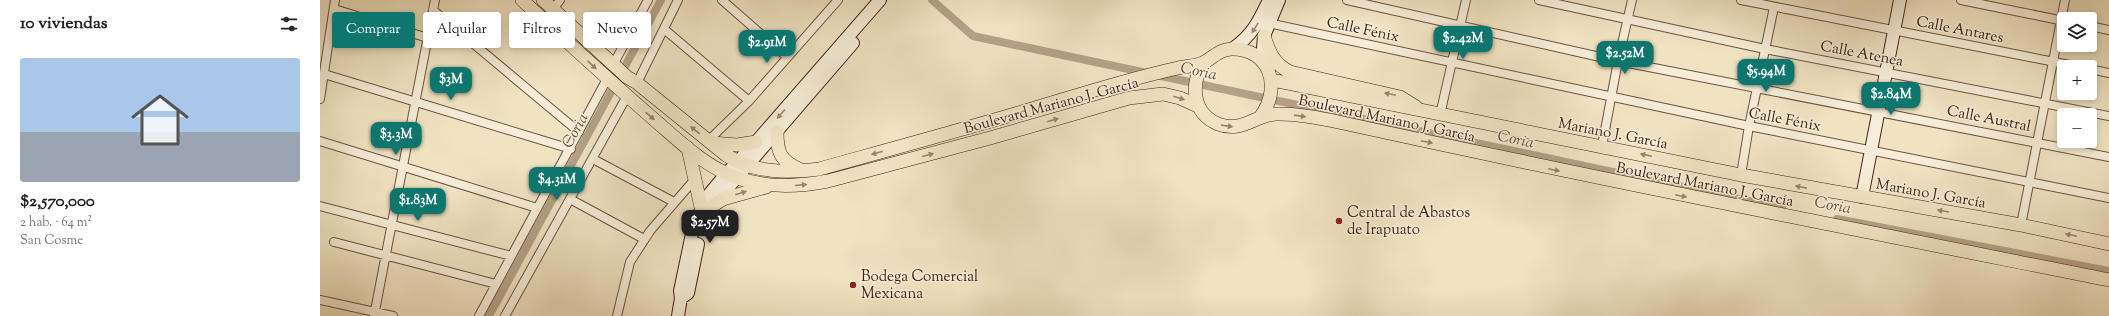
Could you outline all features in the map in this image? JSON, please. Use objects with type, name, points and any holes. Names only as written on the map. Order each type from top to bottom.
[{"type":"main road","name":"Boulevard Mariano J. García","points":[[522,0],[617,87],[688,148],[731,175],[772,186],[802,185],[828,181],[990,138],[1129,98],[1163,94],[1197,100],[1208,118],[1218,124],[1229,127],[1252,123],[1264,111],[1326,119],[1555,170],[2109,280]]},
{"type":"main road","name":"Boulevard Mariano J. García","points":[[543,0],[557,5],[624,74],[710,142],[742,164],[776,171],[803,171],[819,169],[1129,80],[1170,70],[1201,67]]},
{"type":"main road","points":[[1264,36],[1268,51],[1273,58],[1281,67],[1290,72],[1400,97],[1424,112]]},
{"type":"main road","points":[[1197,100],[1194,83],[1201,67],[1217,53],[1232,49],[1243,50],[1253,54],[1262,61],[1268,70],[1272,86],[1264,111]]},
{"type":"main road","name":"Mariano J. García","points":[[1272,86],[1440,115],[1602,146],[1741,175],[2021,225],[2109,244]]},
{"type":"main road","points":[[777,132],[779,152],[783,159],[789,164],[803,171]]},
{"type":"main road","points":[[710,142],[737,145],[756,142]]},
{"type":"main road","points":[[688,148],[695,179],[706,207],[730,197],[772,186]]},
{"type":"street","points":[[320,95],[335,0]]},
{"type":"street","points":[[435,0],[433,10],[579,132]]},
{"type":"street","points":[[624,74],[648,0]]},
{"type":"street","points":[[624,74],[664,29],[678,0]]},
{"type":"street","points":[[722,0],[787,57]]},
{"type":"street","points":[[710,142],[749,101],[838,0]]},
{"type":"street","points":[[742,164],[756,142],[880,0]]},
{"type":"street","points":[[678,316],[681,298],[680,291],[690,244],[706,207],[731,175],[777,132],[890,0]]},
{"type":"street","points":[[1232,49],[1245,40],[1251,33],[1269,0]]},
{"type":"street","points":[[1262,61],[1264,36],[1278,0]]},
{"type":"street","name":"Calle Austral","points":[[1347,0],[1460,24],[1618,61],[2109,157]]},
{"type":"street","points":[[1440,115],[1466,0]]},
{"type":"street","name":"Calle Atenea","points":[[1539,0],[1765,49],[2109,116]]},
{"type":"street","points":[[1602,146],[1618,61],[1632,0]]},
{"type":"street","name":"Calle Antares","points":[[1741,0],[2057,62]]},
{"type":"street","points":[[1862,197],[1900,0]]},
{"type":"street","points":[[1961,0],[2057,20]]},
{"type":"street","points":[[2064,12],[2065,0]]},
{"type":"street","points":[[1741,175],[1749,126],[1774,7]]},
{"type":"street","points":[[334,9],[423,36]]},
{"type":"street","name":"Calle Fénix","points":[[1268,23],[1749,126],[2109,198]]},
{"type":"street","points":[[2097,27],[2109,30]]},
{"type":"street","points":[[664,29],[749,101]]},
{"type":"street","points":[[2021,225],[2057,45]]},
{"type":"street","points":[[374,313],[426,48]]},
{"type":"street","points":[[2097,70],[2109,73]]},
{"type":"street","points":[[324,74],[416,100],[571,149]]},
{"type":"street","points":[[479,316],[579,132],[617,87]]},
{"type":"street","points":[[505,316],[593,159],[617,87]]},
{"type":"street","points":[[320,141],[538,208]]},
{"type":"street","points":[[593,159],[674,202]]},
{"type":"street","points":[[617,316],[630,262],[644,239],[695,179]]},
{"type":"street","points":[[570,199],[644,239]]},
{"type":"street","points":[[320,206],[511,256]]},
{"type":"street","points":[[334,242],[496,284]]},
{"type":"street","points":[[320,300],[393,316]]},
{"type":"waterway","name":"Coria","points":[[489,316],[661,0]]},
{"type":"waterway","name":"Coria","points":[[932,0],[973,36],[1782,208]]},
{"type":"waterway","name":"Coria","points":[[1837,219],[2109,271]]},
{"type":"place","name":"Central de Abastos de Irapuato","points":[[1339,221]]},
{"type":"place","name":"Bodega Comercial Mexicana","points":[[853,285]]}]
